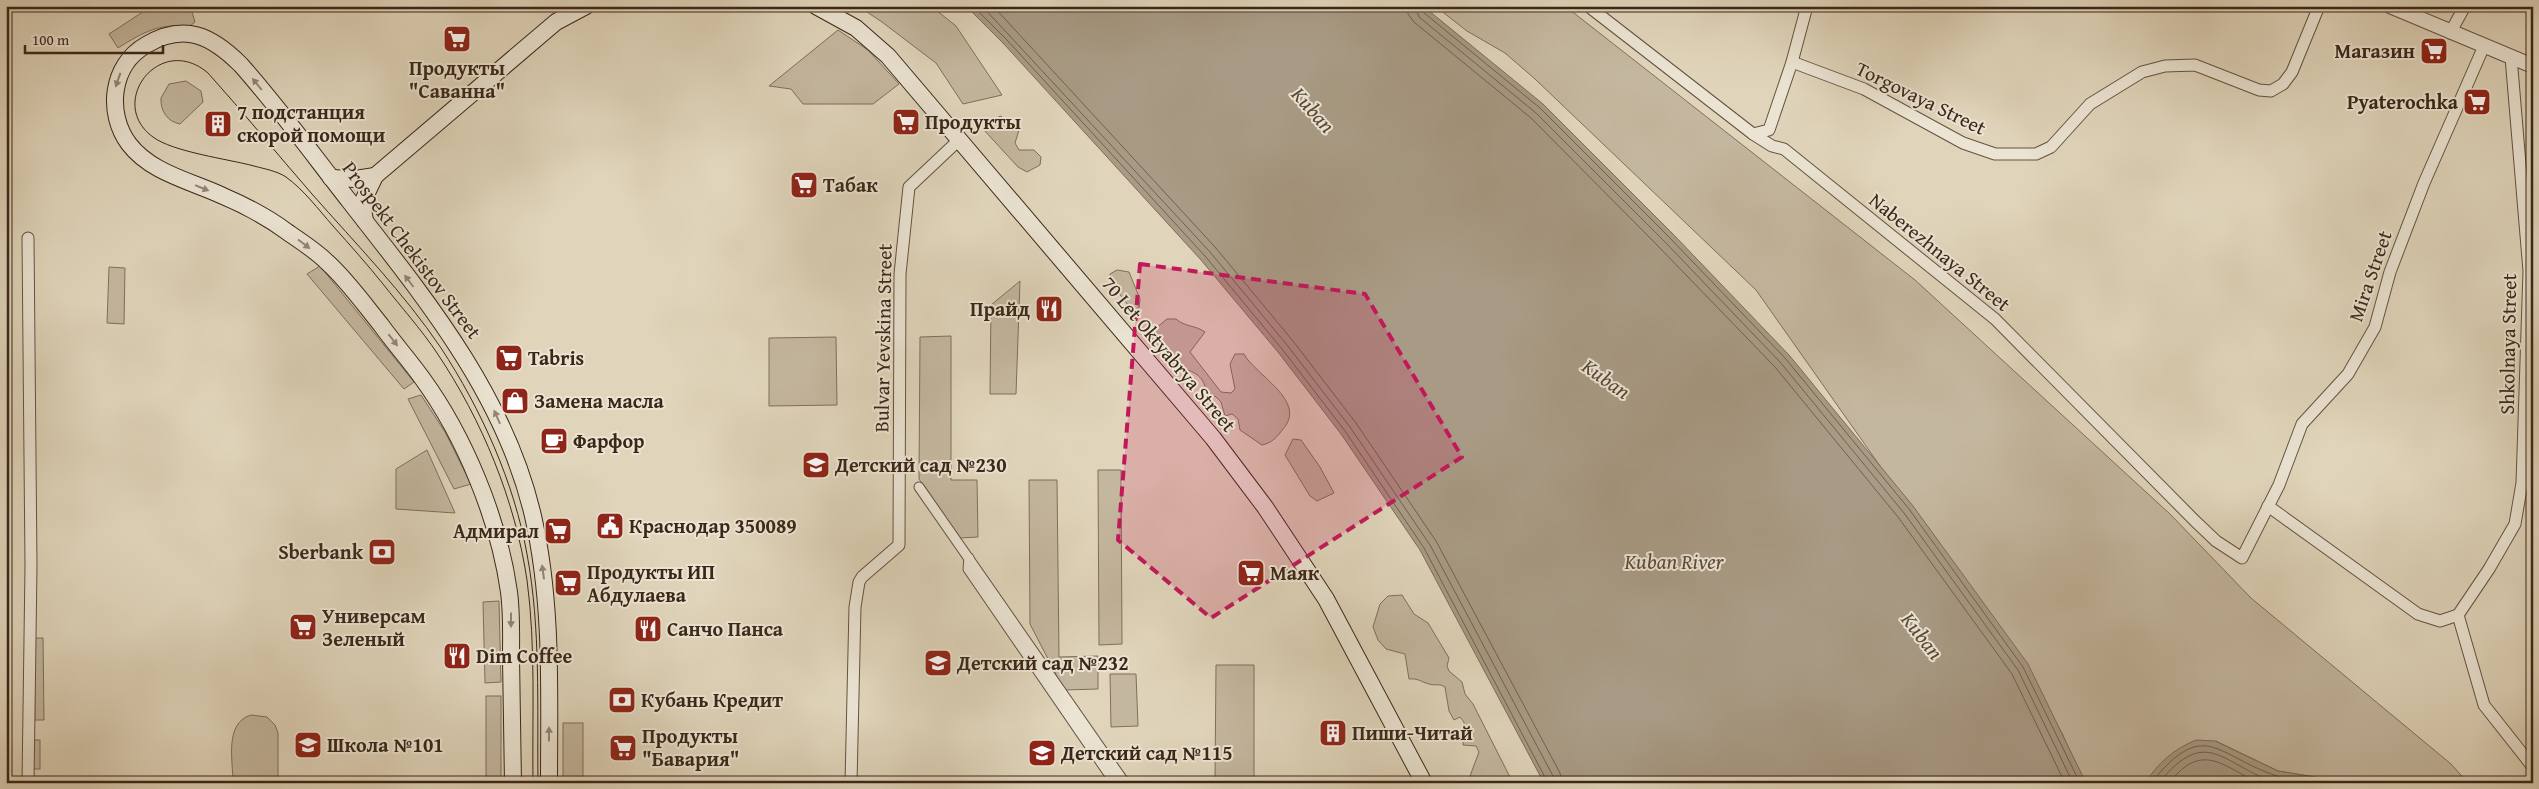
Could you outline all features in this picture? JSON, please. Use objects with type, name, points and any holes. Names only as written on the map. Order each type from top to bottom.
[{"type":"main road","points":[[365,222],[362,203],[375,176],[556,22],[586,6]]},
{"type":"main road","name":"70 Let Oktyabrya Street","points":[[816,6],[856,28],[888,56],[1213,438],[1265,507],[1326,599],[1424,783]]},
{"type":"main road","name":"Prospekt Chekistov Street","points":[[513,783],[509,591],[500,547],[481,488],[451,426],[423,379],[328,262],[279,226],[224,196],[172,176],[133,149],[123,134],[116,114],[115,88],[122,70],[136,51],[154,40],[177,34],[195,34],[208,38],[226,50],[250,74],[365,222],[459,348],[486,393],[521,474],[533,515],[547,605],[550,664],[549,783]]},
{"type":"main road","points":[[331,178],[355,180],[375,176]]},
{"type":"street","name":"Naberezhnaya Street","points":[[1588,6],[1753,134],[1772,146],[1784,149],[1995,320],[2194,521],[2216,540],[2242,558]]},
{"type":"street","points":[[1769,130],[1792,62],[1807,6]]},
{"type":"street","name":"Torgovaya Street","points":[[1792,62],[1864,89],[1963,143],[1995,154],[2036,154],[2051,147],[2090,104],[2142,72],[2165,66],[2195,65],[2259,90],[2271,91],[2284,84],[2292,72],[2319,6]]},
{"type":"street","points":[[2390,6],[2450,33],[2533,66]]},
{"type":"street","points":[[2450,33],[2465,6]]},
{"type":"street","name":"Mira Street","points":[[2242,558],[2268,506],[2302,424],[2348,374],[2375,327],[2390,272],[2424,183],[2484,46]]},
{"type":"street","name":"Shkolnaya Street","points":[[2458,615],[2489,569],[2515,524],[2522,483],[2529,271],[2510,57]]},
{"type":"street","points":[[1753,134],[1769,130]]},
{"type":"street","points":[[1769,130],[1784,149]]},
{"type":"street","name":"Bulvar Yevskina Street","points":[[851,783],[855,607],[859,582],[899,545],[900,274],[909,187],[960,139]]},
{"type":"street","points":[[28,238],[31,566],[28,783]]},
{"type":"street","points":[[918,487],[1126,783]]},
{"type":"street","points":[[2268,506],[2418,614],[2440,621],[2458,615],[2484,705],[2533,767]]},
{"type":"street","points":[[968,558],[968,569],[1114,783]]},
{"type":"highlighted area","points":[[1140,264],[1365,294],[1462,457],[1211,618],[1118,540]]},
{"type":"shaded area","points":[[152,6],[190,6],[195,22],[190,26],[169,26],[152,30],[118,48],[109,34]]},
{"type":"shaded area","points":[[858,6],[931,6],[956,26],[1002,95],[963,104],[936,63]]},
{"type":"shaded area","points":[[1435,6],[1565,6],[1915,280],[2170,514],[2251,598],[2451,764],[2468,783],[2327,783],[2315,777],[2278,771],[2216,741],[2145,783],[2084,783],[2062,733],[1964,585],[1756,290],[1535,79],[1505,53],[1467,31]]},
{"type":"shaded area","points":[[838,30],[868,50],[899,84],[873,104],[803,104],[791,89],[769,86]]},
{"type":"shaded area","points":[[186,81],[201,91],[203,102],[180,124],[168,118],[163,111],[161,98],[169,84]]},
{"type":"shaded area","points":[[1001,116],[1010,123],[1018,123],[1019,130],[1015,143],[1019,150],[1034,150],[1041,157],[1040,165],[1027,172],[1018,167],[984,130],[991,120]]},
{"type":"shaded area","points":[[320,266],[414,382],[404,389],[307,274]]},
{"type":"shaded area","points":[[109,267],[125,268],[124,324],[107,323]]},
{"type":"shaded area","points":[[1117,270],[1129,272],[1140,299],[1139,308],[1134,313],[1112,284],[1110,274]]},
{"type":"shaded area","points":[[1020,281],[1016,394],[990,394],[991,305]]},
{"type":"shaded area","points":[[1167,319],[1176,319],[1205,332],[1190,352],[1221,392],[1231,393],[1235,389],[1230,364],[1235,354],[1244,354],[1277,389],[1289,408],[1289,419],[1279,435],[1269,443],[1262,445],[1240,430],[1238,419],[1232,414],[1225,416],[1221,402],[1206,392],[1205,385],[1198,376],[1189,370],[1172,364],[1161,354],[1155,346],[1150,333]]},
{"type":"shaded area","points":[[951,336],[951,480],[977,480],[978,537],[960,538],[919,479],[920,337]]},
{"type":"shaded area","points":[[836,337],[837,405],[769,406],[769,338]]},
{"type":"shaded area","points":[[421,395],[445,432],[471,484],[454,489],[408,399]]},
{"type":"shaded area","points":[[1293,439],[1301,440],[1320,467],[1334,493],[1317,501],[1310,496],[1285,455]]},
{"type":"shaded area","points":[[427,450],[455,513],[396,509],[396,469]]},
{"type":"shaded area","points":[[1098,470],[1121,470],[1122,644],[1099,645]]},
{"type":"shaded area","points":[[1029,480],[1057,480],[1059,657],[1098,656],[1098,689],[1064,690],[1030,624]]},
{"type":"shaded area","points":[[1402,595],[1414,614],[1428,623],[1449,658],[1447,666],[1449,671],[1462,682],[1465,694],[1473,704],[1513,783],[1474,783],[1470,776],[1479,752],[1476,746],[1463,745],[1464,722],[1460,717],[1454,720],[1449,711],[1445,687],[1409,679],[1405,654],[1386,649],[1378,640],[1373,627],[1380,604],[1388,596]]},
{"type":"shaded area","points":[[499,601],[501,682],[485,683],[483,602]]},
{"type":"shaded area","points":[[34,638],[43,638],[44,720],[35,720]]},
{"type":"shaded area","points":[[1216,665],[1254,665],[1254,782],[1215,781]]},
{"type":"shaded area","points":[[1110,674],[1136,674],[1138,726],[1111,727]]},
{"type":"shaded area","points":[[486,696],[501,696],[501,783],[486,783]]},
{"type":"shaded area","points":[[251,715],[267,717],[275,725],[278,733],[278,783],[233,783],[233,734],[242,719]]},
{"type":"shaded area","points":[[563,723],[583,723],[583,783],[563,783]]},
{"type":"shaded area","points":[[30,740],[40,740],[40,769],[30,769]]},
{"type":"water","name":"Kuban River","points":[[966,6],[1423,6],[1543,104],[1672,233],[1789,355],[1913,506],[2028,664],[2086,783],[1544,783],[1420,550],[1341,434],[1278,352],[1201,260],[1003,43]]},
{"type":"water","points":[[2196,740],[2215,741],[2278,771],[2315,777],[2327,783],[2145,783],[2168,757]]},
{"type":"tram line","points":[[533,783],[532,631],[522,550],[505,491],[482,433],[468,405],[437,353],[418,327],[311,200],[293,182],[271,170],[174,147],[153,137],[140,123],[135,107],[137,91],[145,77],[157,66],[173,61],[190,63],[208,73],[379,269],[427,328],[456,371],[482,421],[505,473],[514,500],[527,554],[536,639],[538,783]]},
{"type":"place","name":"Продукты \"Саванна\"","points":[[457,39]]},
{"type":"place","name":"Магазин","points":[[2434,51]]},
{"type":"place","name":"Pyaterochka","points":[[2477,102]]},
{"type":"place","name":"Продукты","points":[[906,122]]},
{"type":"place","name":"7 подстанция скорой помощи","points":[[218,124]]},
{"type":"place","name":"Табак","points":[[804,185]]},
{"type":"place","name":"Прайд","points":[[1049,309]]},
{"type":"place","name":"Tabris","points":[[509,358]]},
{"type":"place","name":"Замена масла","points":[[515,401]]},
{"type":"place","name":"Фарфор","points":[[554,441]]},
{"type":"place","name":"Детский сад №230","points":[[816,465]]},
{"type":"place","name":"Краснодар 350089","points":[[610,526]]},
{"type":"place","name":"Адмирал","points":[[558,531]]},
{"type":"place","name":"Sberbank","points":[[382,552]]},
{"type":"place","name":"Маяк","points":[[1251,573]]},
{"type":"place","name":"Продукты ИП Абдулаева","points":[[568,583]]},
{"type":"place","name":"Универсам Зеленый","points":[[303,627]]},
{"type":"place","name":"Санчо Панса","points":[[648,629]]},
{"type":"place","name":"Dim Coffee","points":[[457,656]]},
{"type":"place","name":"Детский сад №232","points":[[938,663]]},
{"type":"place","name":"Кубань Кредит","points":[[622,700]]},
{"type":"place","name":"Пиши-Читай","points":[[1333,733]]},
{"type":"place","name":"Школа №101","points":[[308,745]]},
{"type":"place","name":"Продукты \"Бавария\"","points":[[623,748]]},
{"type":"place","name":"Детский сад №115","points":[[1042,753]]},
{"type":"water label","name":"Kuban","points":[[1313,110]]},
{"type":"water label","name":"Kuban","points":[[1606,379]]},
{"type":"water label","name":"Kuban","points":[[1922,636]]}]
